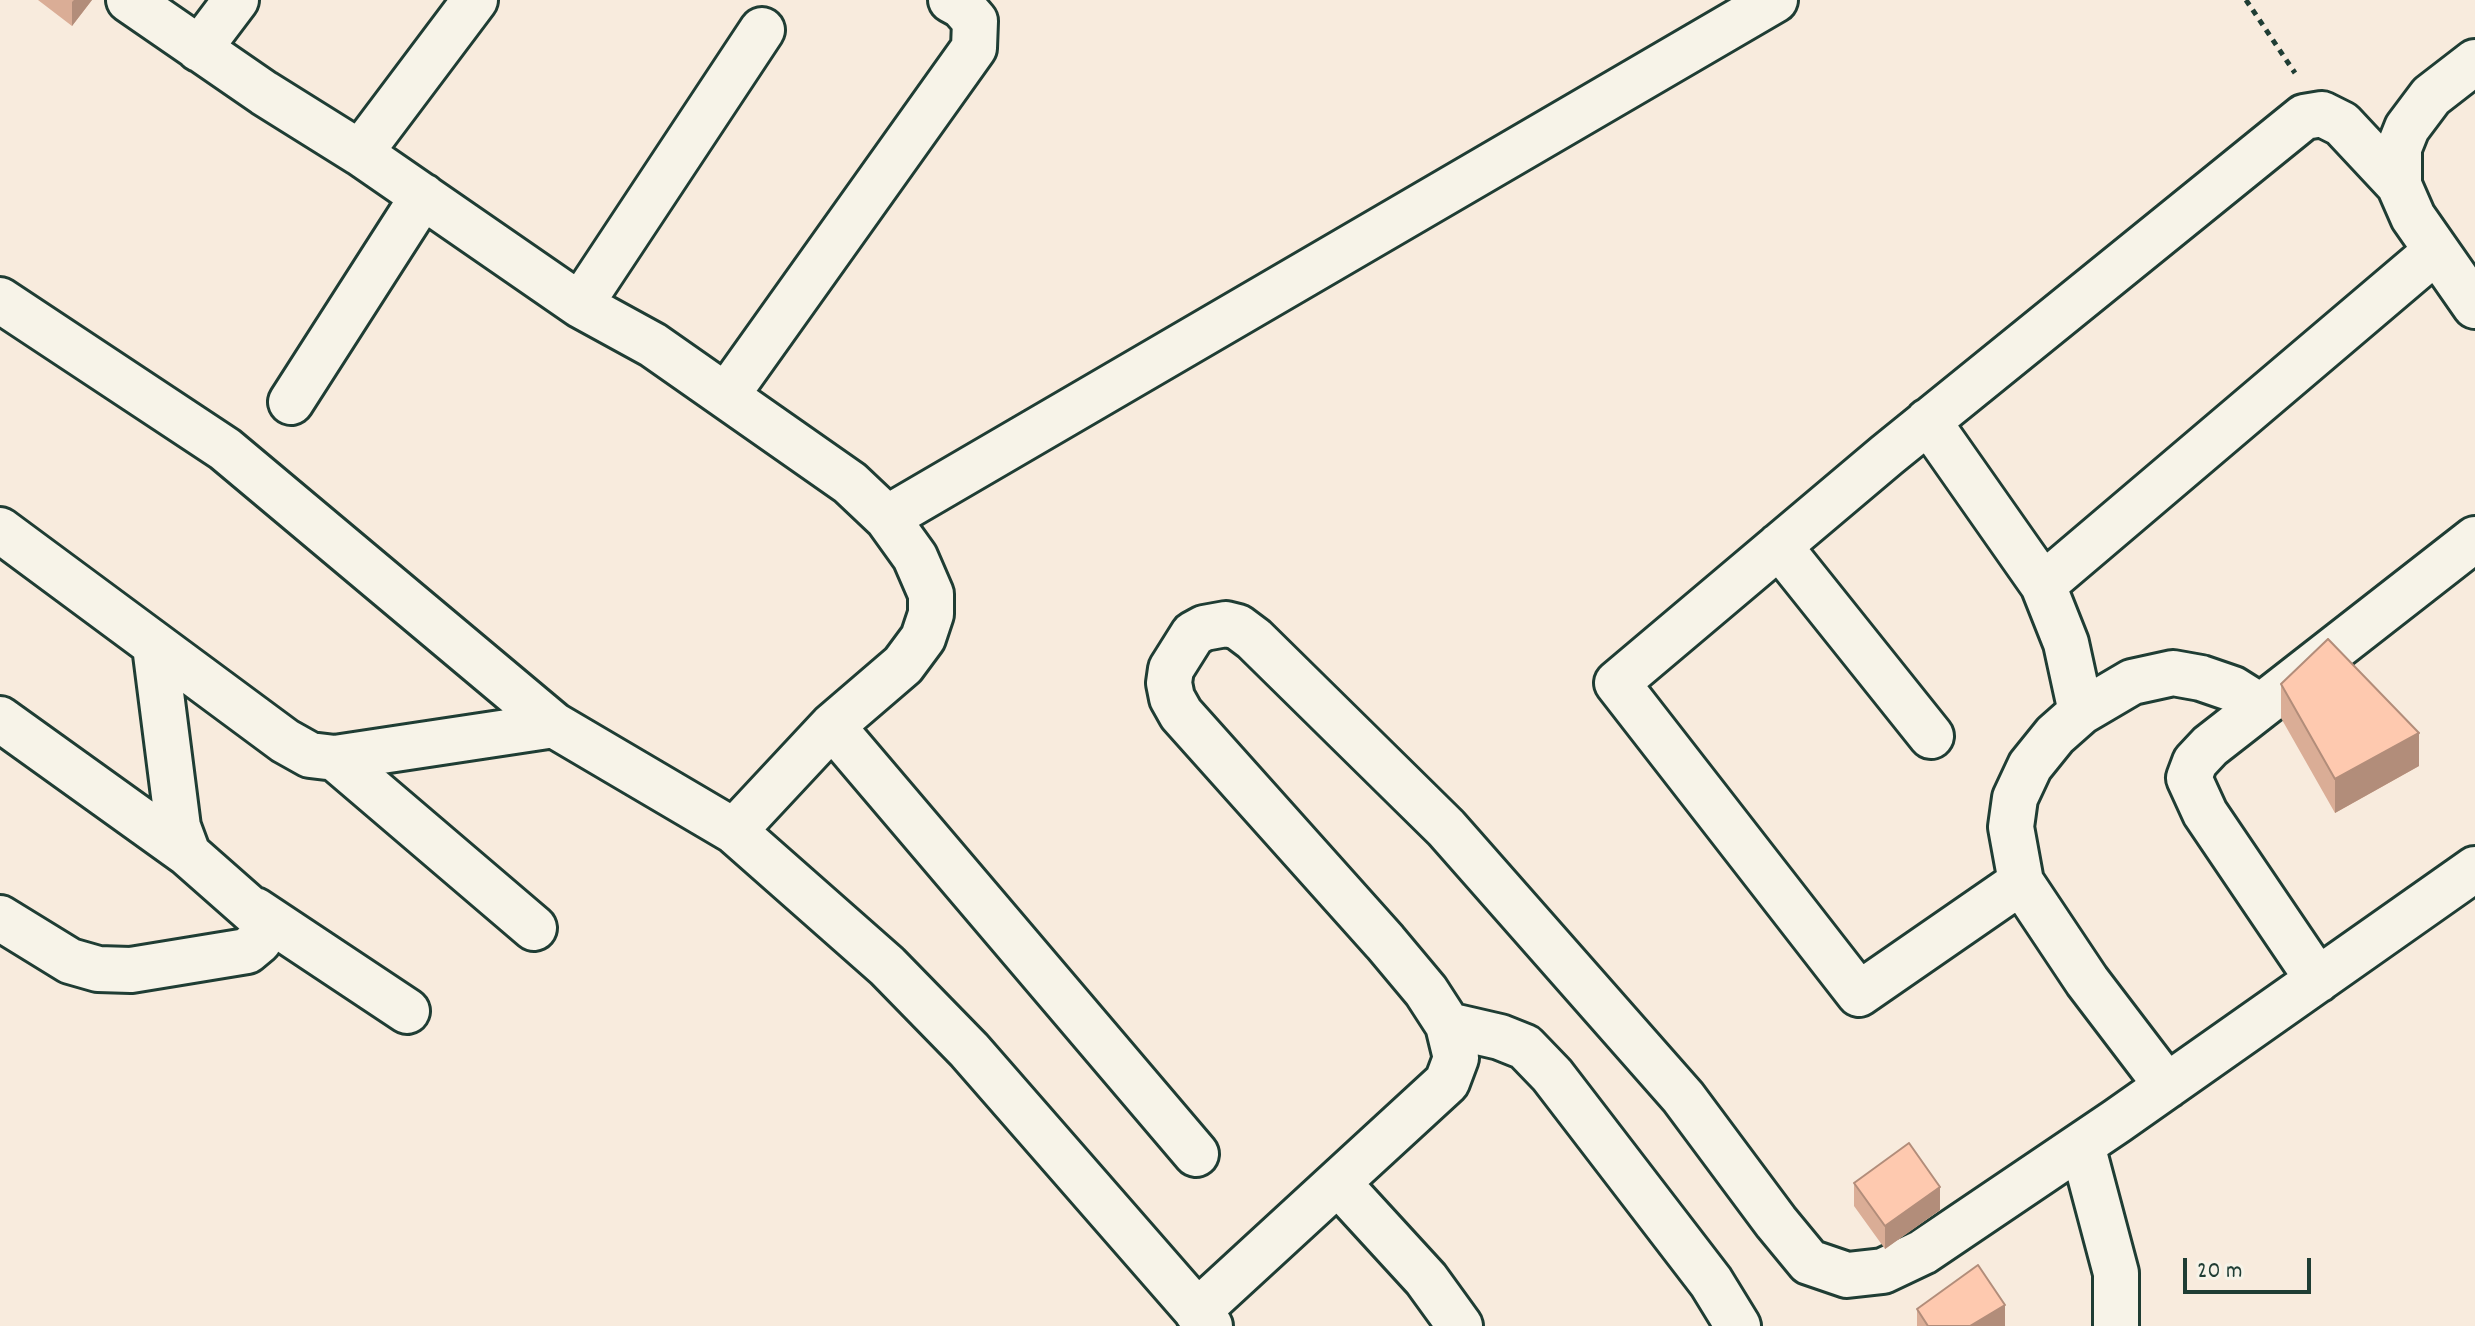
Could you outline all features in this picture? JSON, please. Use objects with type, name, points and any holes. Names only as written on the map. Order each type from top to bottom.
[{"type":"street","points":[[129,0],[360,153],[580,305],[653,345],[850,483],[887,518],[915,557],[931,594],[931,614],[923,638],[903,665],[832,726],[734,831]]},
{"type":"street","points":[[199,49],[236,0]]},
{"type":"street","points":[[360,153],[475,0]]},
{"type":"street","points":[[726,396],[974,48],[975,21],[962,6],[951,0]]},
{"type":"street","points":[[887,518],[1775,0]]},
{"type":"street","points":[[580,305],[762,30]]},
{"type":"street","points":[[2399,185],[2399,148],[2407,128],[2431,96],[2475,62]]},
{"type":"street","points":[[2021,882],[1859,994],[1617,683],[1928,421],[2304,117],[2322,114],[2342,124],[2399,185],[2413,217],[2475,306]]},
{"type":"street","points":[[291,402],[423,196]]},
{"type":"street","points":[[2043,585],[2436,251]]},
{"type":"street","points":[[0,300],[225,449],[554,725],[734,831],[887,966],[969,1050],[1204,1319],[1338,1183],[1447,1082],[1456,1058],[1448,1025],[1426,991],[1181,714],[1172,698],[1169,683],[1171,669],[1193,634],[1213,625],[1238,627],[1254,639],[1446,828],[1683,1097],[1809,1262],[1847,1275],[1883,1271],[1923,1252],[2082,1145],[2475,869]]},
{"type":"street","points":[[0,336],[98,364]]},
{"type":"street","points":[[1928,421],[2043,585],[2066,643],[2081,712]]},
{"type":"street","points":[[0,530],[285,741],[310,755],[335,758],[554,725]]},
{"type":"street","points":[[2318,980],[2205,813],[2189,778],[2195,762],[2210,746],[2475,539]]},
{"type":"street","points":[[1779,546],[1931,736]]},
{"type":"street","points":[[155,646],[178,827],[188,854]]},
{"type":"street","points":[[2167,1086],[2087,981],[2021,882],[2011,827],[2015,798],[2030,766],[2055,735],[2081,712],[2132,682],[2173,673],[2201,678],[2233,689],[2260,706]]},
{"type":"street","points":[[0,719],[188,854],[255,910],[407,1011]]},
{"type":"street","points":[[832,726],[1196,1154]]},
{"type":"street","points":[[335,758],[534,928]]},
{"type":"street","points":[[0,918],[70,961],[98,969],[131,970],[247,951],[259,941],[263,932],[264,921],[255,910]]},
{"type":"street","points":[[1448,1025],[1500,1037],[1525,1047],[1711,1282],[1738,1326]]},
{"type":"street","points":[[2082,1145],[2116,1273],[2116,1326]]},
{"type":"street","points":[[1338,1183],[1426,1279],[1460,1326]]},
{"type":"path","points":[[2246,0],[2322,114]]},
{"type":"building","points":[[2328,639],[2419,733],[2335,779],[2281,684]]},
{"type":"building","points":[[1909,1143],[1940,1187],[1885,1226],[1854,1183]]},
{"type":"building","points":[[1978,1265],[2005,1305],[1970,1326],[1928,1326],[1917,1309]]}]
